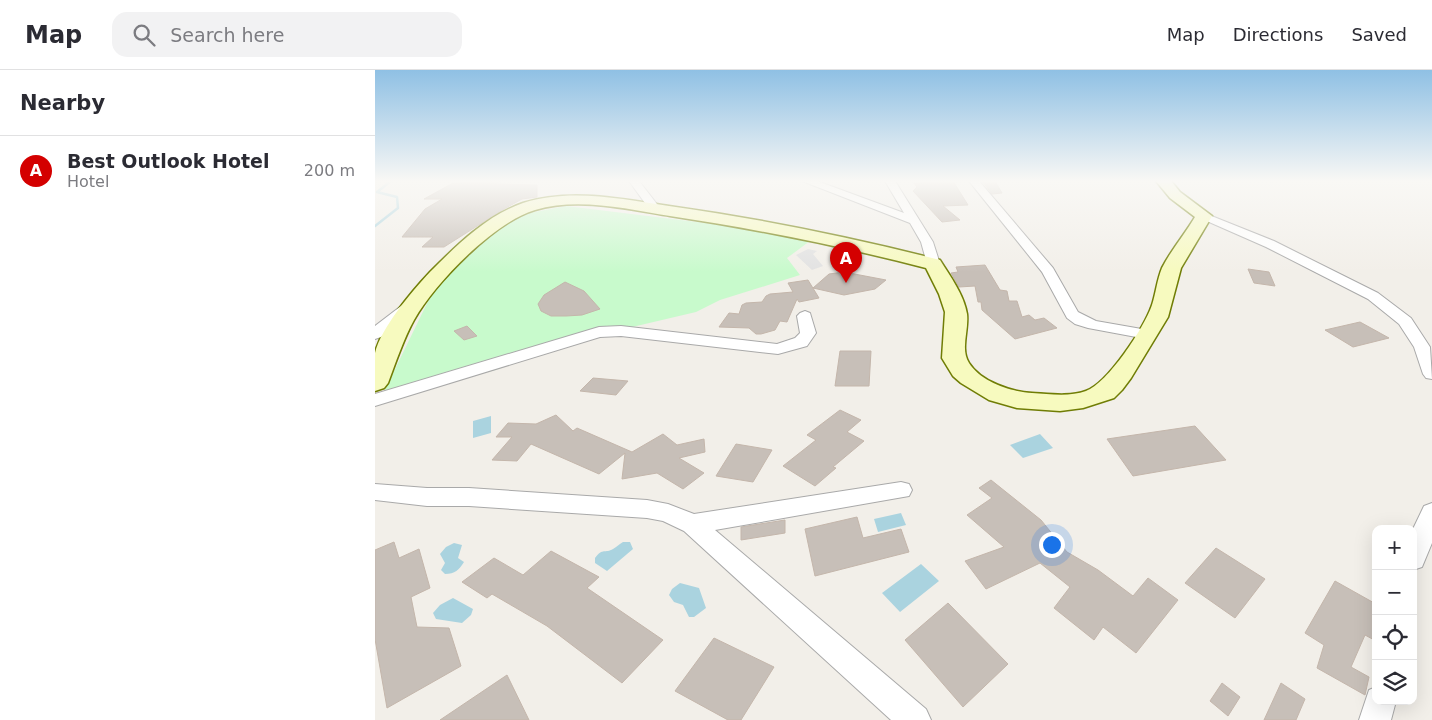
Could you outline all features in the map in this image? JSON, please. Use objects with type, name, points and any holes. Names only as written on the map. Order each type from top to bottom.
[{"type":"street","points":[[375,334],[415,302],[492,225],[519,211]]},
{"type":"street","points":[[675,211],[792,230],[840,240],[933,264]]},
{"type":"street","points":[[889,211],[912,220]]},
{"type":"street","points":[[907,211],[927,242],[933,264],[956,312],[957,330],[953,351],[957,364],[969,377],[990,391],[1019,400],[1051,402],[1079,400],[1100,394],[1112,385],[1160,312],[1172,268],[1203,216]]},
{"type":"street","points":[[999,211],[1048,272],[1071,315],[1081,321],[1094,325],[1147,334]]},
{"type":"street","points":[[1197,211],[1203,216],[1270,244],[1373,296],[1405,321],[1422,347],[1432,374]]},
{"type":"street","points":[[375,384],[390,344],[415,302]]},
{"type":"street","points":[[375,400],[599,332],[621,331],[778,350],[801,342],[808,333],[805,316]]},
{"type":"street","points":[[692,524],[901,490]]},
{"type":"street","points":[[375,492],[427,497],[469,497],[647,509],[668,513],[692,524],[915,720]]},
{"type":"street","points":[[1417,549],[1432,512]]},
{"type":"street","points":[[1375,720],[1379,705]]},
{"type":"green space","points":[[538,211],[610,211],[738,227],[810,241],[787,258],[800,275],[720,300],[696,312],[611,332],[495,370],[379,402],[433,291],[500,227],[524,214]]},
{"type":"shaded area","points":[[808,249],[817,251],[813,254],[823,266],[812,270],[796,255]]},
{"type":"water","points":[[491,416],[491,433],[473,438],[473,421]]},
{"type":"water","points":[[1040,434],[1053,448],[1023,458],[1010,445]]},
{"type":"water","points":[[901,513],[906,525],[878,532],[874,519]]},
{"type":"water","points":[[623,542],[630,542],[633,549],[607,571],[595,563],[595,558],[600,553],[610,550]]},
{"type":"water","points":[[454,543],[462,545],[458,558],[464,562],[456,571],[445,574],[441,570],[445,563],[440,554],[446,547]]},
{"type":"water","points":[[921,564],[939,581],[900,612],[882,593]]},
{"type":"water","points":[[680,583],[699,588],[706,608],[694,617],[689,617],[683,605],[674,602],[669,595],[672,589]]},
{"type":"water","points":[[453,598],[473,609],[471,615],[462,623],[436,619],[433,613],[440,605]]},
{"type":"building","points":[[423,211],[500,211],[444,247],[422,247],[433,237],[402,237]]},
{"type":"building","points":[[932,211],[949,211],[960,220],[942,222]]},
{"type":"building","points":[[985,265],[1000,290],[1007,291],[1009,301],[1017,301],[1022,317],[1029,315],[1035,320],[1044,318],[1057,328],[1015,339],[982,310],[981,302],[978,302],[975,286],[959,287],[951,273],[958,272],[956,267]]},
{"type":"building","points":[[1248,269],[1269,272],[1275,286],[1254,283]]},
{"type":"building","points":[[844,272],[886,280],[875,289],[844,295],[813,288],[829,274]]},
{"type":"building","points":[[808,280],[819,298],[799,302],[797,299],[787,322],[780,321],[775,330],[756,334],[749,328],[719,327],[729,313],[739,314],[742,305],[762,302],[770,294],[793,292],[788,283]]},
{"type":"building","points":[[565,282],[584,291],[600,309],[582,315],[566,316],[551,316],[541,311],[538,304],[544,295]]},
{"type":"building","points":[[1360,322],[1389,338],[1353,347],[1325,330]]},
{"type":"building","points":[[467,326],[477,336],[464,340],[454,331]]},
{"type":"building","points":[[840,351],[871,351],[869,386],[835,386]]},
{"type":"building","points":[[593,378],[628,381],[616,395],[580,391]]},
{"type":"building","points":[[840,410],[861,420],[847,432],[864,441],[833,467],[836,468],[815,486],[783,466],[816,440],[807,435]]},
{"type":"building","points":[[556,415],[573,431],[577,428],[632,452],[663,434],[677,445],[704,439],[705,452],[679,458],[704,473],[683,489],[657,473],[622,479],[625,453],[599,474],[531,444],[517,461],[492,460],[512,437],[496,437],[508,423],[536,424]]},
{"type":"building","points":[[1195,426],[1226,460],[1133,476],[1107,439]]},
{"type":"building","points":[[736,444],[772,450],[753,482],[716,476]]},
{"type":"building","points":[[991,480],[1041,520],[1067,552],[1098,570],[1133,596],[1148,578],[1178,600],[1136,653],[1103,627],[1094,640],[1054,608],[1070,587],[1040,563],[986,589],[965,561],[1004,547],[967,515],[992,498],[979,488]]},
{"type":"building","points":[[857,517],[863,538],[901,529],[909,552],[815,576],[805,529]]},
{"type":"building","points":[[785,520],[785,533],[741,540],[741,527]]},
{"type":"building","points":[[394,542],[399,558],[419,549],[430,588],[411,597],[417,627],[449,628],[461,666],[387,708],[375,639],[375,550]]},
{"type":"building","points":[[1216,548],[1265,579],[1235,618],[1185,583]]},
{"type":"building","points":[[551,551],[599,577],[587,588],[663,640],[622,683],[547,626],[492,594],[487,598],[462,582],[494,558],[523,575]]},
{"type":"building","points":[[1335,581],[1372,602],[1372,639],[1365,635],[1351,667],[1369,677],[1365,695],[1317,668],[1324,645],[1305,633]]},
{"type":"building","points":[[948,603],[1008,664],[963,707],[905,640]]},
{"type":"building","points":[[714,638],[774,667],[741,720],[728,720],[675,691]]},
{"type":"building","points":[[507,675],[529,720],[440,720]]},
{"type":"building","points":[[1222,683],[1240,697],[1228,716],[1210,701]]},
{"type":"building","points":[[1281,683],[1305,699],[1296,720],[1264,720]]},
{"type":"waterway","points":[[375,226],[394,211]]},
{"type":"place","name":"Best Outlook Hotel","points":[[846,283]]}]
